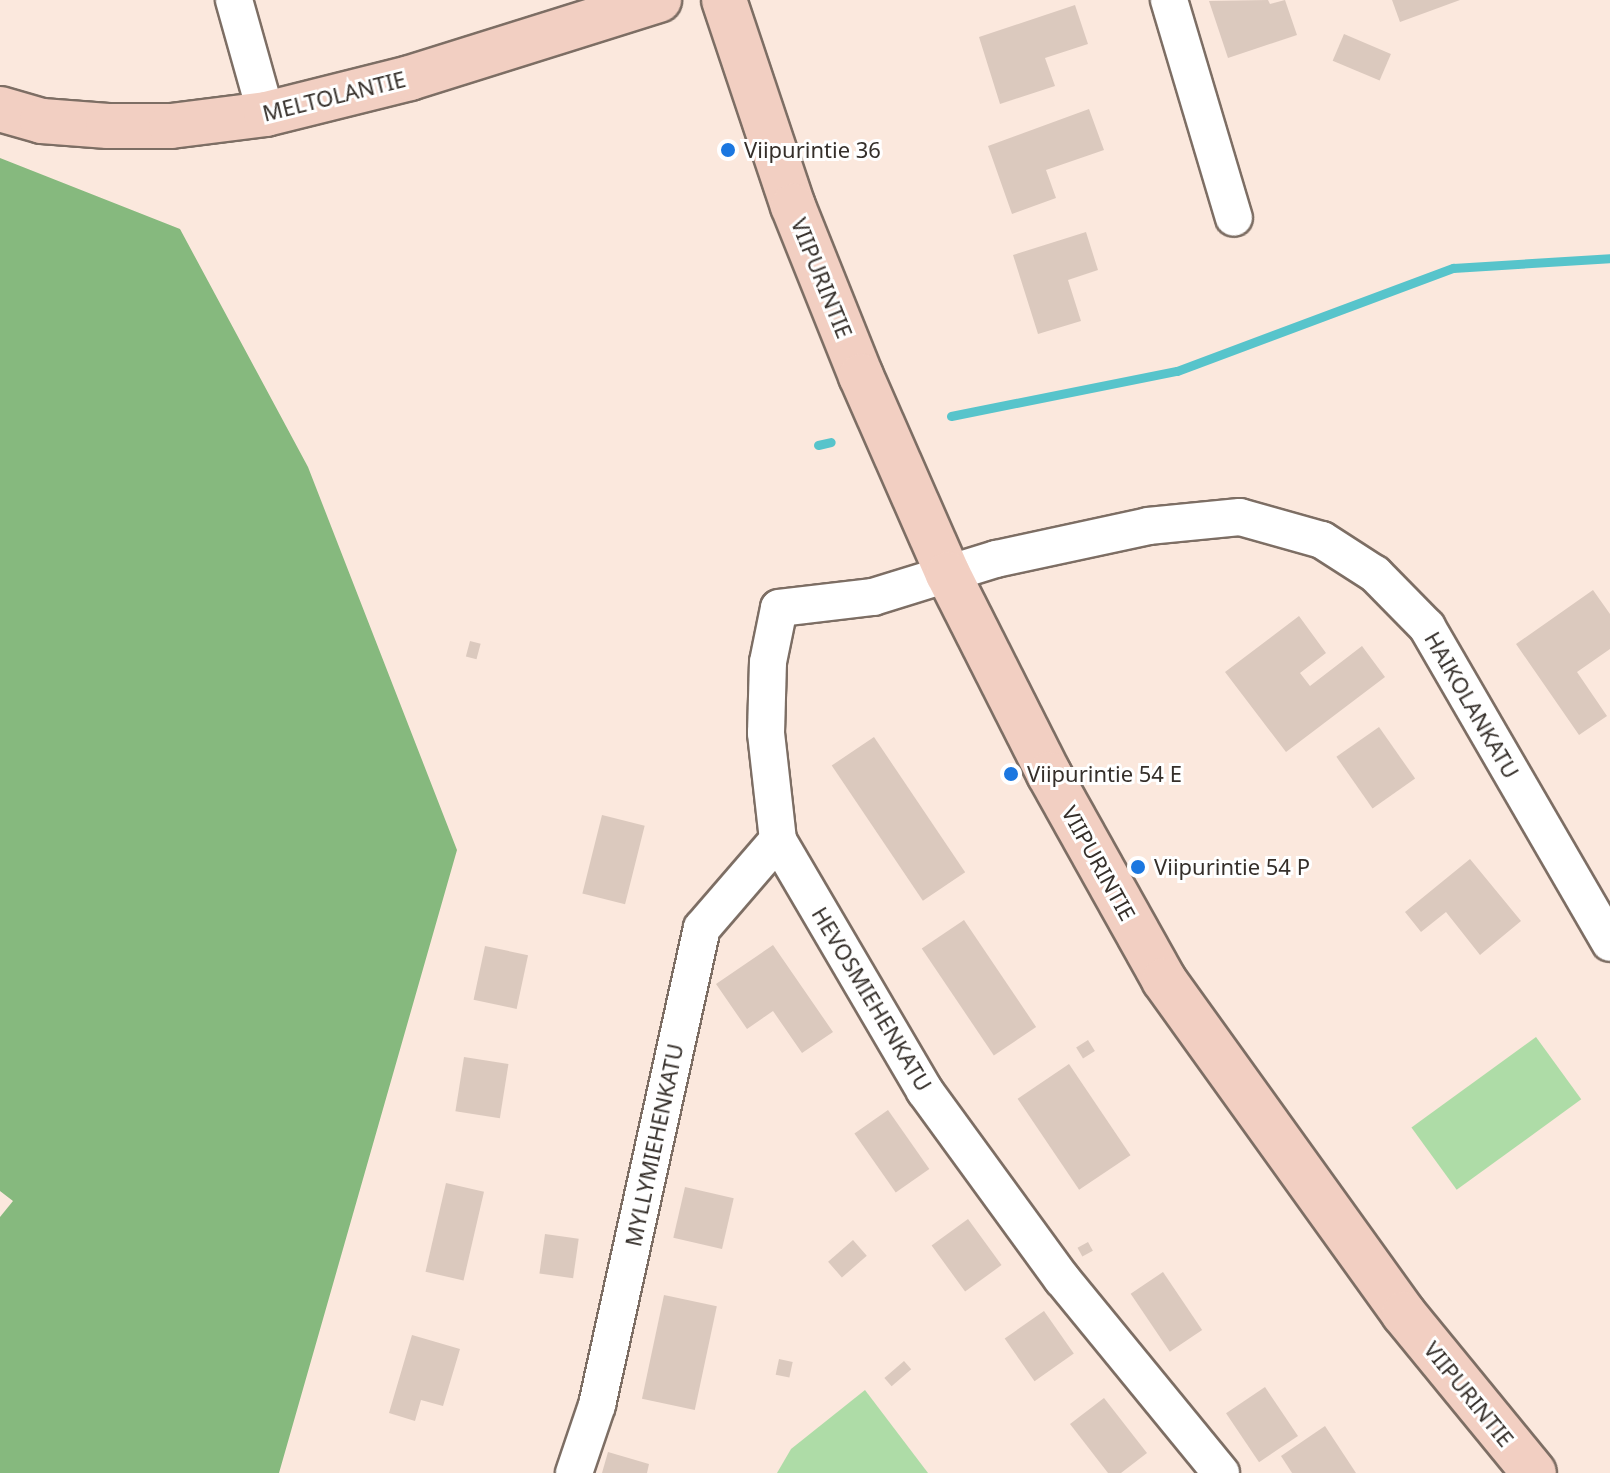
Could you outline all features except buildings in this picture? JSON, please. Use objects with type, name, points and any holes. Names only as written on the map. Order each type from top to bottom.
[{"type":"main road","name":"MELTOLANTIE","points":[[0,109],[42,121],[108,126],[171,126],[266,114],[410,78],[659,0]]},
{"type":"main road","name":"VIIPURINTIE","points":[[724,0],[793,206],[948,574],[1049,774],[1164,980],[1404,1314],[1534,1473]]},
{"type":"street","points":[[234,0],[266,114]]},
{"type":"street","points":[[1169,0],[1234,218]]},
{"type":"street","name":"HAIKOLANKATU","points":[[948,574],[1148,526],[1240,517],[1322,540],[1375,574],[1427,627],[1610,943]]},
{"type":"street","name":"HEVOSMIEHENKATU","points":[[948,574],[873,597],[779,608],[768,662],[766,733],[778,840],[925,1091],[1062,1279],[1221,1473]]},
{"type":"street","name":"MYLLYMIEHENKATU","points":[[574,1473],[597,1405],[702,928],[778,840]]},
{"type":"green space","points":[[0,158],[180,229],[308,467],[457,850],[279,1473],[0,1473],[0,1217],[13,1201],[0,1191]]},
{"type":"green space","points":[[1536,1037],[1581,1099],[1457,1190],[1411,1128]]},
{"type":"green space","points":[[865,1390],[928,1473],[777,1473],[791,1449]]},
{"type":"waterway","points":[[951,416],[1177,371],[1453,268],[1610,258]]},
{"type":"waterway","points":[[818,445],[831,442]]},
{"type":"place","name":"Viipurintie 36","points":[[728,150]]},
{"type":"place","name":"Viipurintie 54 E","points":[[1011,774]]},
{"type":"place","name":"Viipurintie 54 P","points":[[1138,867]]}]
